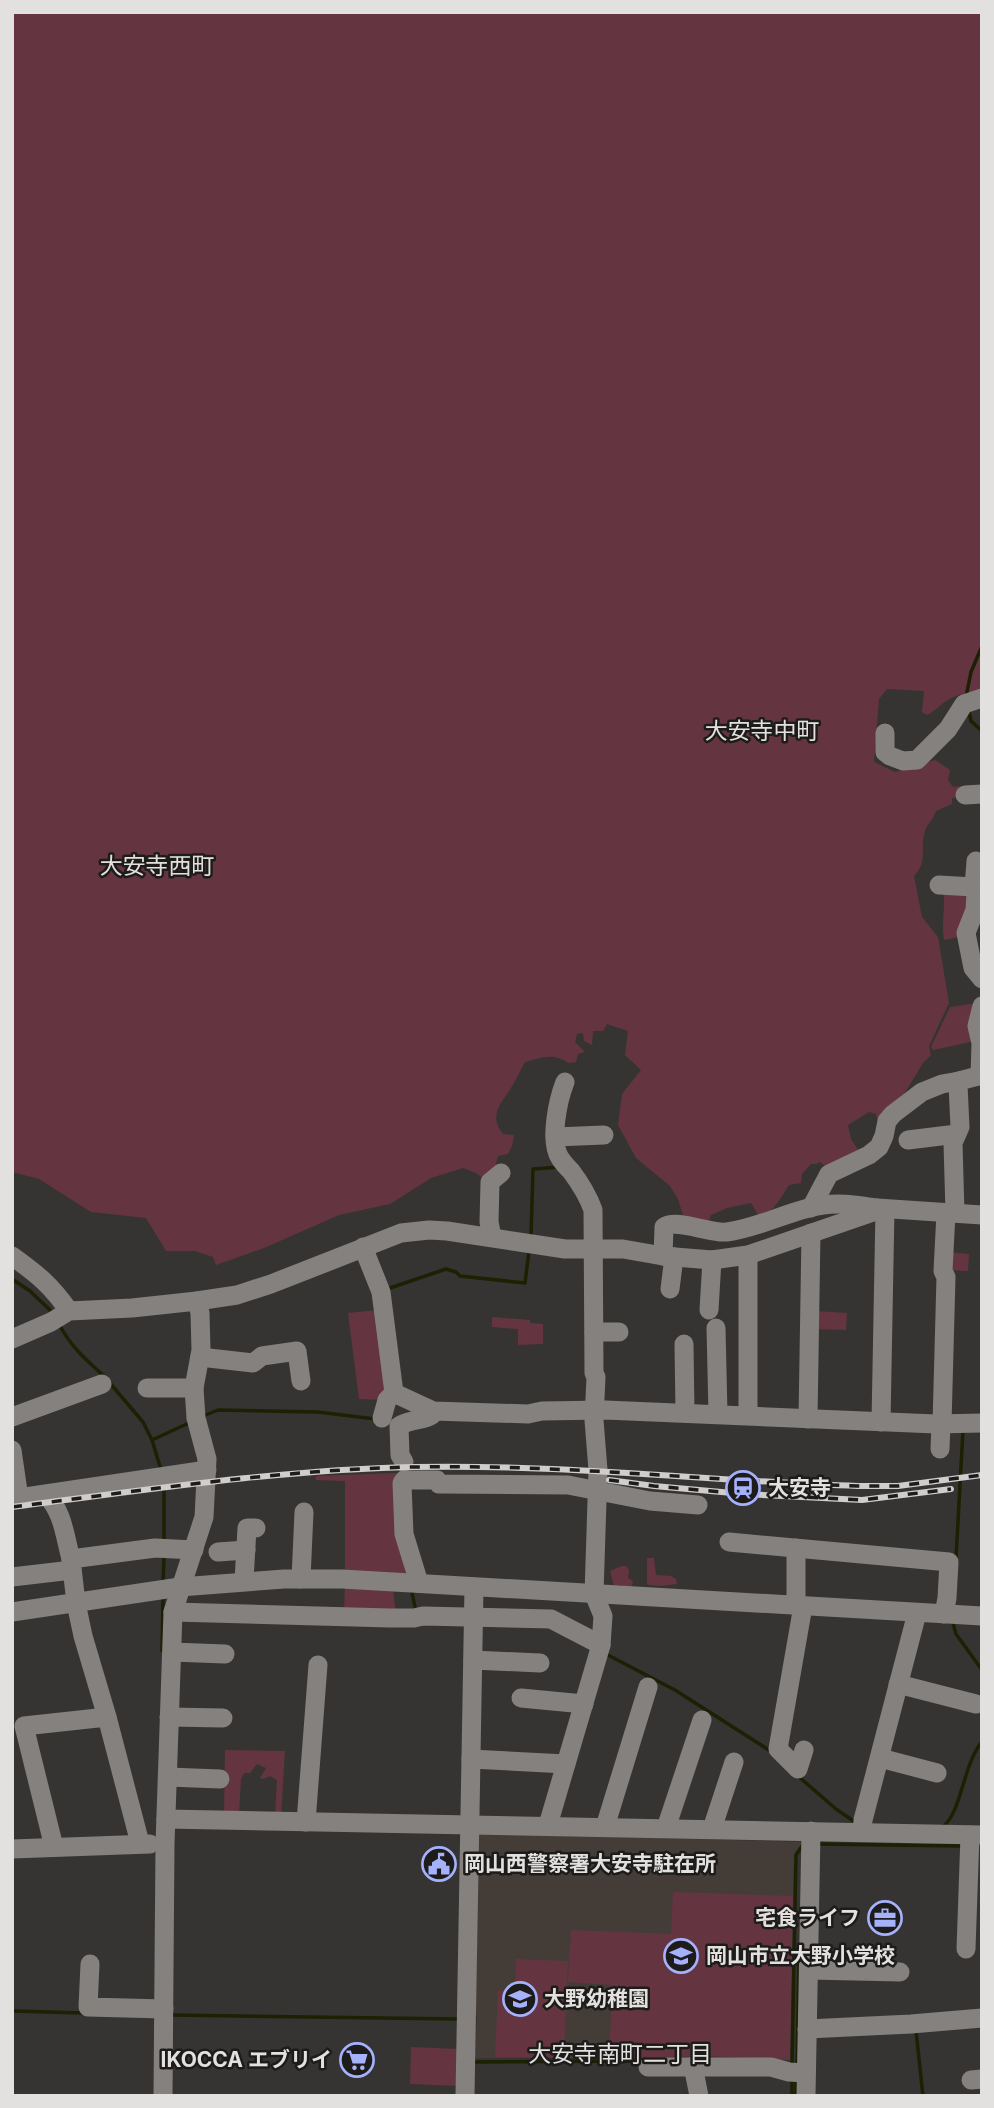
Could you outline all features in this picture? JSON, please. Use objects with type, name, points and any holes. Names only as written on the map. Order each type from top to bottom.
[{"type":"street","points":[[885,733],[886,751],[890,756],[903,761],[917,760],[971,702]]},
{"type":"street","points":[[976,861],[975,910],[966,933],[973,968],[982,979]]},
{"type":"street","points":[[939,886],[974,887]]},
{"type":"street","points":[[811,1208],[829,1174],[869,1155],[879,1147],[887,1121],[893,1114],[922,1092],[942,1084],[981,1075],[981,1043],[977,1026],[982,1006]]},
{"type":"street","points":[[939,1429],[946,1277],[943,1271],[953,1143],[960,1127],[958,1081]]},
{"type":"street","points":[[548,1825],[584,1704],[603,1616],[594,1594],[593,1490],[598,1462],[595,1445],[593,1210],[572,1172],[556,1151],[559,1097],[565,1082]]},
{"type":"street","points":[[908,1140],[957,1134]]},
{"type":"street","points":[[555,1137],[604,1135]]},
{"type":"street","points":[[492,1237],[489,1222],[490,1182],[501,1173]]},
{"type":"street","points":[[670,1289],[671,1260],[664,1227],[668,1224],[724,1233],[811,1208],[836,1204],[883,1212]]},
{"type":"street","points":[[12,1339],[69,1311],[132,1308],[237,1295],[401,1233],[429,1230],[565,1249],[623,1250],[671,1260],[712,1264],[748,1258],[811,1238],[873,1212],[982,1215]]},
{"type":"street","points":[[881,1422],[883,1212]]},
{"type":"street","points":[[808,1419],[811,1238]]},
{"type":"street","points":[[363,1247],[381,1292],[394,1393],[387,1401],[382,1418]]},
{"type":"street","points":[[12,1256],[40,1276],[69,1311]]},
{"type":"street","points":[[748,1258],[748,1415]]},
{"type":"street","points":[[712,1264],[718,1414]]},
{"type":"street","points":[[163,2096],[159,2009],[173,1612],[204,1517],[207,1471],[207,1459],[195,1418],[194,1388],[200,1357],[201,1312],[197,1301]]},
{"type":"street","points":[[594,1332],[619,1332]]},
{"type":"street","points":[[684,1344],[685,1413]]},
{"type":"street","points":[[200,1357],[253,1363],[262,1356],[297,1351],[301,1381]]},
{"type":"street","points":[[12,1417],[102,1384]]},
{"type":"street","points":[[147,1388],[194,1388]]},
{"type":"street","points":[[394,1393],[433,1411],[748,1415],[881,1422],[939,1429],[982,1423]]},
{"type":"street","points":[[404,1462],[400,1455],[399,1426],[409,1420],[428,1418],[433,1411]]},
{"type":"street","points":[[12,1450],[16,1499],[207,1471]]},
{"type":"street","points":[[413,1583],[404,1534],[404,1480],[437,1480],[439,1484],[568,1485],[650,1502],[698,1505]]},
{"type":"street","points":[[46,1494],[59,1513],[72,1564],[83,1636],[140,1843]]},
{"type":"street","points":[[301,1579],[304,1512]]},
{"type":"street","points":[[244,1581],[247,1528],[256,1528]]},
{"type":"street","points":[[729,1542],[949,1562],[944,1614]]},
{"type":"street","points":[[12,1577],[155,1548],[194,1550]]},
{"type":"street","points":[[796,1548],[799,1606],[778,1749],[798,1769],[804,1750]]},
{"type":"street","points":[[218,1552],[246,1550]]},
{"type":"street","points":[[12,1612],[180,1587],[301,1579],[982,1616]]},
{"type":"street","points":[[465,2096],[474,1587]]},
{"type":"street","points":[[173,1612],[551,1619],[598,1646]]},
{"type":"street","points":[[862,1832],[917,1613]]},
{"type":"street","points":[[172,1652],[225,1654]]},
{"type":"street","points":[[473,1660],[540,1663]]},
{"type":"street","points":[[306,1822],[317,1665]]},
{"type":"street","points":[[898,1684],[976,1704]]},
{"type":"street","points":[[605,1826],[648,1686]]},
{"type":"street","points":[[521,1698],[584,1704]]},
{"type":"street","points":[[54,1847],[24,1726],[107,1717]]},
{"type":"street","points":[[170,1717],[223,1718]]},
{"type":"street","points":[[666,1828],[702,1720]]},
{"type":"street","points":[[880,1758],[937,1773]]},
{"type":"street","points":[[471,1759],[566,1763]]},
{"type":"street","points":[[712,1829],[734,1762]]},
{"type":"street","points":[[168,1777],[220,1779]]},
{"type":"street","points":[[166,1819],[712,1829],[811,1841],[862,1832],[973,1840],[966,1949]]},
{"type":"street","points":[[806,2096],[799,2073],[807,2029],[811,1841]]},
{"type":"street","points":[[12,1849],[165,1844]]},
{"type":"street","points":[[90,1964],[88,2007],[159,2009]]},
{"type":"street","points":[[808,1970],[900,1972]]},
{"type":"street","points":[[807,2029],[982,2018]]},
{"type":"street","points":[[693,2066],[699,2096]]},
{"type":"street","points":[[649,2067],[771,2067],[799,2073]]},
{"type":"shaded area","points":[[12,12],[982,12],[982,692],[954,697],[927,715],[922,712],[924,691],[887,689],[879,699],[874,762],[895,772],[935,760],[950,770],[948,780],[953,787],[959,786],[961,791],[960,798],[952,798],[952,804],[936,811],[927,826],[923,837],[921,865],[914,876],[922,917],[938,937],[949,1003],[929,1046],[931,1055],[879,1127],[876,1114],[869,1112],[848,1125],[851,1139],[862,1156],[831,1170],[820,1162],[811,1164],[802,1174],[801,1183],[789,1185],[773,1208],[760,1218],[751,1203],[727,1208],[711,1215],[709,1221],[701,1222],[683,1215],[670,1186],[636,1158],[618,1125],[622,1094],[641,1070],[625,1055],[628,1031],[607,1024],[603,1031],[593,1031],[592,1045],[584,1041],[583,1033],[577,1034],[575,1042],[585,1052],[578,1054],[576,1062],[568,1063],[552,1057],[525,1062],[496,1115],[503,1134],[514,1135],[508,1154],[498,1156],[493,1175],[484,1179],[463,1168],[431,1178],[390,1204],[339,1215],[264,1248],[216,1265],[213,1257],[195,1251],[166,1251],[146,1218],[91,1212],[39,1179],[12,1172]]},
{"type":"shaded area","points":[[943,889],[969,892],[960,937],[944,940],[944,902]]},
{"type":"shaded area","points":[[976,1005],[975,1041],[933,1050],[931,1047],[950,1007]]},
{"type":"shaded area","points":[[947,1252],[969,1254],[968,1271],[947,1270]]},
{"type":"shaded area","points":[[378,1310],[387,1374],[382,1400],[359,1399],[348,1313]]},
{"type":"shaded area","points":[[815,1311],[847,1313],[846,1330],[814,1329]]},
{"type":"shaded area","points":[[492,1317],[530,1320],[530,1323],[543,1324],[543,1344],[518,1345],[518,1329],[492,1327]]},
{"type":"shaded area","points":[[396,1473],[399,1536],[406,1577],[345,1573],[345,1481],[316,1480],[316,1476]]},
{"type":"shaded area","points":[[647,1558],[654,1558],[656,1575],[671,1576],[676,1579],[677,1584],[647,1584]]},
{"type":"shaded area","points":[[622,1566],[629,1570],[628,1578],[633,1581],[631,1588],[614,1586],[610,1571]]},
{"type":"shaded area","points":[[345,1585],[393,1589],[396,1615],[344,1612]]},
{"type":"shaded area","points":[[225,1750],[285,1751],[281,1816],[275,1816],[277,1780],[270,1776],[260,1778],[266,1768],[257,1764],[250,1773],[244,1773],[241,1779],[239,1816],[224,1816]]},
{"type":"shaded area","name":"岡山市立大野小学校","points":[[475,1833],[802,1842],[794,1854],[790,2060],[706,2056],[475,2058],[477,2016],[472,2016]]},
{"type":"shaded area","points":[[673,1892],[793,1896],[790,2060],[706,2056],[609,2058],[612,1985],[568,1982],[571,1930],[671,1934]]},
{"type":"shaded area","points":[[516,1959],[568,1961],[564,2057],[495,2057],[498,1990],[515,1991]]},
{"type":"shaded area","points":[[411,2047],[458,2049],[457,2086],[410,2084]]},
{"type":"waterway","points":[[966,697],[971,672],[982,646]]},
{"type":"waterway","points":[[969,712],[971,721],[982,731]]},
{"type":"waterway","points":[[531,1236],[533,1169],[560,1167]]},
{"type":"waterway","points":[[387,1289],[446,1269],[460,1276],[525,1283],[529,1251]]},
{"type":"waterway","points":[[12,1279],[30,1291],[53,1313]]},
{"type":"waterway","points":[[59,1324],[85,1359],[104,1376]]},
{"type":"waterway","points":[[109,1382],[143,1422],[152,1440],[161,1470]]},
{"type":"waterway","points":[[203,1416],[218,1410],[318,1412],[375,1419]]},
{"type":"waterway","points":[[152,1440],[191,1422]]},
{"type":"waterway","points":[[956,1558],[963,1430]]},
{"type":"waterway","points":[[164,1485],[164,1543]]},
{"type":"waterway","points":[[163,1584],[164,1557]]},
{"type":"waterway","points":[[411,1588],[416,1612]]},
{"type":"waterway","points":[[162,1651],[163,1597]]},
{"type":"waterway","points":[[953,1623],[956,1634],[982,1670]]},
{"type":"waterway","points":[[604,1653],[675,1690],[772,1752]]},
{"type":"waterway","points":[[942,1827],[954,1812],[970,1763],[982,1742]]},
{"type":"waterway","points":[[798,1776],[855,1822]]},
{"type":"waterway","points":[[816,1844],[962,1846]]},
{"type":"waterway","points":[[792,2066],[796,1855],[803,1845]]},
{"type":"waterway","points":[[797,2067],[799,1963]]},
{"type":"waterway","points":[[12,2011],[84,2013]]},
{"type":"waterway","points":[[171,2015],[458,2019]]},
{"type":"waterway","points":[[917,2030],[923,2096]]},
{"type":"waterway","points":[[473,2062],[643,2061]]},
{"type":"waterway","points":[[792,2077],[792,2096]]},
{"type":"waterway","points":[[796,2079],[796,2096]]},
{"type":"railway","points":[[12,1507],[262,1476],[413,1467],[580,1470],[858,1486],[898,1486],[982,1475]]},
{"type":"railway","points":[[609,1480],[744,1494],[862,1500],[951,1489]]},
{"type":"place","name":"大安寺","points":[[743,1488]]},
{"type":"place","name":"岡山西警察署大安寺駐在所","points":[[439,1864]]},
{"type":"place","name":"宅食ライフ","points":[[885,1918]]},
{"type":"place","name":"岡山市立大野小学校","points":[[681,1956]]},
{"type":"place","name":"大野幼稚園","points":[[520,1999]]},
{"type":"place","name":"IKOCCA エブリイ","points":[[357,2060]]},
{"type":"district","name":"大安寺中町","points":[[762,731]]},
{"type":"district","name":"大安寺西町","points":[[157,866]]},
{"type":"district","name":"大安寺南町二丁目","points":[[620,2054]]}]
